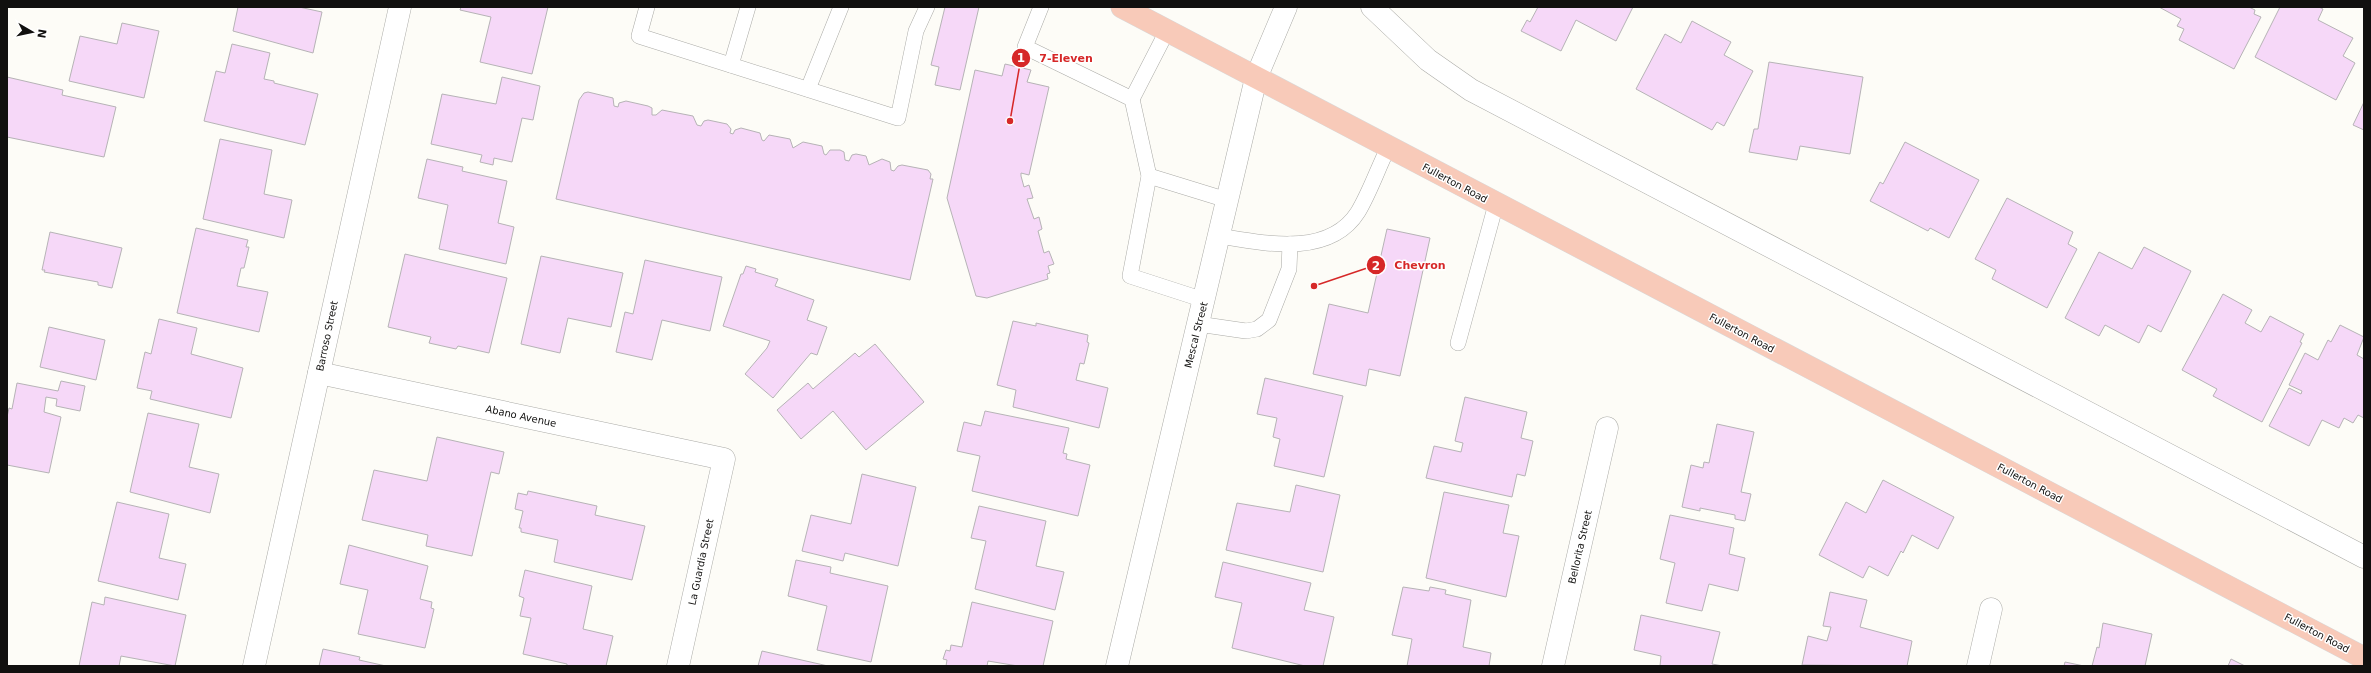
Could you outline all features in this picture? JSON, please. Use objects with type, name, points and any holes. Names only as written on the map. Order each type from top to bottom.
[{"type":"main road","name":"Fullerton Road","points":[[1122,7],[1388,148],[2364,658]]},
{"type":"street","name":"Barroso Street","points":[[254,666],[400,7]]},
{"type":"street","name":"Mescal Street","points":[[1117,666],[1256,78],[1286,7]]},
{"type":"street","points":[[1372,7],[1428,60],[1471,90],[2364,557]]},
{"type":"street","name":"Abano Avenue","points":[[319,373],[724,459]]},
{"type":"street","name":"Bellorita Street","points":[[1553,666],[1607,428]]},
{"type":"street","name":"La Guardia Street","points":[[678,666],[724,459]]},
{"type":"street","points":[[1978,666],[1991,609]]},
{"type":"lane","points":[[646,7],[639,36],[898,118],[916,31],[926,7]]},
{"type":"lane","points":[[731,65],[748,7]]},
{"type":"lane","points":[[808,89],[841,7]]},
{"type":"lane","points":[[1041,7],[1025,47],[1132,99]]},
{"type":"lane","points":[[1167,31],[1132,99],[1149,176],[1130,276],[1204,300]]},
{"type":"lane","points":[[1219,236],[1256,242],[1290,244],[1323,240],[1344,227],[1358,212],[1388,148]]},
{"type":"lane","points":[[1149,176],[1227,200]]},
{"type":"lane","points":[[1458,343],[1496,204]]},
{"type":"lane","points":[[1198,324],[1246,331],[1257,329],[1269,320],[1290,269],[1290,244]]},
{"type":"building","points":[[238,7],[299,7],[322,12],[313,53],[233,31]]},
{"type":"building","points":[[461,7],[548,7],[532,74],[480,62],[491,17],[460,10]]},
{"type":"building","points":[[945,7],[979,7],[960,90],[935,85],[939,67],[931,65]]},
{"type":"building","points":[[1538,7],[1633,7],[1616,41],[1576,20],[1561,51],[1521,31],[1527,20],[1530,22]]},
{"type":"building","points":[[2159,7],[2249,7],[2255,10],[2254,14],[2261,17],[2234,69],[2179,40],[2184,29],[2177,26],[2181,19]]},
{"type":"building","points":[[2280,7],[2319,7],[2323,9],[2318,20],[2353,38],[2343,56],[2355,63],[2336,100],[2255,57]]},
{"type":"building","points":[[1692,21],[1731,42],[1724,55],[1753,71],[1724,126],[1717,122],[1712,130],[1636,89],[1665,34],[1681,43]]},
{"type":"building","points":[[122,23],[159,31],[144,98],[69,81],[80,36],[117,44]]},
{"type":"building","points":[[232,44],[270,53],[264,79],[318,94],[305,145],[204,121],[216,71],[225,73]]},
{"type":"building","points":[[1769,62],[1863,77],[1850,154],[1800,146],[1797,160],[1749,152],[1754,129],[1758,129]]},
{"type":"building","points":[[1005,64],[1031,70],[1027,82],[1049,87],[1029,175],[1021,173],[1021,176],[1024,187],[1029,185],[1033,198],[1027,199],[1034,219],[1039,217],[1042,229],[1038,231],[1044,253],[1049,251],[1054,264],[1048,266],[1050,273],[1047,274],[1048,279],[987,298],[976,296],[947,198],[975,70],[1002,76]]},
{"type":"building","points":[[7,77],[63,90],[62,95],[116,107],[104,157],[7,137]]},
{"type":"building","points":[[502,77],[540,86],[533,120],[522,118],[512,162],[494,158],[493,165],[480,162],[482,155],[431,144],[442,94],[496,104]]},
{"type":"building","points":[[588,92],[613,98],[614,106],[618,107],[619,103],[626,101],[648,106],[652,108],[652,115],[656,115],[662,110],[693,116],[697,125],[701,126],[704,121],[708,120],[727,124],[731,129],[730,133],[733,134],[735,130],[741,128],[760,133],[762,140],[764,141],[769,135],[790,139],[793,148],[803,142],[822,146],[824,154],[826,155],[830,150],[840,150],[844,152],[845,160],[849,161],[852,155],[856,154],[866,156],[869,165],[882,159],[890,162],[891,170],[894,171],[898,166],[902,165],[928,170],[931,174],[930,179],[933,179],[910,280],[556,199],[579,100],[584,93]]},
{"type":"building","points":[[2364,102],[2364,130],[2353,125]]},
{"type":"building","points":[[220,139],[272,150],[264,194],[292,200],[284,238],[203,219]]},
{"type":"building","points":[[1905,142],[1979,180],[1949,238],[1930,228],[1928,231],[1870,201],[1880,182],[1883,184]]},
{"type":"building","points":[[427,159],[463,167],[462,171],[507,181],[498,223],[514,227],[506,264],[439,249],[448,205],[418,198]]},
{"type":"building","points":[[2007,198],[2073,232],[2068,244],[2077,249],[2047,308],[1992,279],[1996,270],[1975,259]]},
{"type":"building","points":[[196,228],[248,240],[246,247],[249,247],[244,268],[241,268],[237,286],[268,292],[259,332],[177,313]]},
{"type":"building","points":[[1387,229],[1430,238],[1400,376],[1369,369],[1366,386],[1313,374],[1329,304],[1368,313]]},
{"type":"building","points":[[50,232],[122,248],[112,288],[98,285],[98,282],[44,272],[45,270],[42,270]]},
{"type":"building","points":[[2144,247],[2191,271],[2161,332],[2148,325],[2139,343],[2105,325],[2099,336],[2065,318],[2099,252],[2132,269]]},
{"type":"building","points":[[405,254],[507,278],[489,353],[458,346],[456,349],[429,343],[431,337],[388,327]]},
{"type":"building","points":[[541,256],[623,273],[611,327],[568,318],[560,353],[521,344]]},
{"type":"building","points":[[645,260],[722,277],[710,331],[662,320],[652,360],[616,352],[625,312],[633,314]]},
{"type":"building","points":[[746,266],[756,269],[755,272],[778,279],[775,286],[814,300],[807,320],[827,327],[817,355],[811,353],[773,398],[745,374],[767,348],[770,341],[723,326],[741,274],[743,274]]},
{"type":"building","points":[[2223,294],[2252,310],[2245,323],[2261,332],[2270,316],[2304,334],[2300,342],[2302,343],[2262,422],[2213,396],[2217,389],[2182,370]]},
{"type":"building","points":[[159,319],[197,328],[191,354],[243,368],[231,418],[150,399],[152,391],[137,388],[145,352],[151,354]]},
{"type":"building","points":[[1013,321],[1036,326],[1036,323],[1088,335],[1087,342],[1089,343],[1084,364],[1080,363],[1076,380],[1108,388],[1099,428],[1013,407],[1016,390],[997,385]]},
{"type":"building","points":[[2340,325],[2364,337],[2357,355],[2364,359],[2364,418],[2358,415],[2353,423],[2344,418],[2339,428],[2322,420],[2309,446],[2269,426],[2289,388],[2301,394],[2302,391],[2289,385],[2305,353],[2318,360],[2328,340],[2331,342]]},
{"type":"building","points":[[49,327],[105,340],[96,380],[40,367]]},
{"type":"building","points":[[875,344],[924,402],[866,450],[833,411],[801,439],[777,410],[808,383],[813,389],[855,353],[859,357]]},
{"type":"building","points":[[1265,378],[1343,396],[1324,477],[1274,466],[1280,439],[1273,437],[1277,418],[1257,414]]},
{"type":"building","points":[[61,381],[85,386],[80,411],[56,406],[57,399],[46,397],[44,412],[61,417],[49,473],[7,465],[7,417],[9,408],[12,409],[17,383],[58,391]]},
{"type":"building","points":[[1465,397],[1527,412],[1521,438],[1533,441],[1525,476],[1517,474],[1512,497],[1426,478],[1434,446],[1461,452],[1463,443],[1455,441]]},
{"type":"building","points":[[985,411],[1069,428],[1063,453],[1067,454],[1066,459],[1090,465],[1078,516],[972,491],[980,456],[957,451],[964,422],[981,426]]},
{"type":"building","points":[[148,413],[199,424],[189,467],[219,474],[210,513],[130,492]]},
{"type":"building","points":[[1717,424],[1754,432],[1741,492],[1751,494],[1745,521],[1735,519],[1735,515],[1700,508],[1700,511],[1682,507],[1691,465],[1703,468],[1704,462],[1709,463]]},
{"type":"building","points":[[437,437],[504,452],[499,474],[491,472],[472,556],[426,546],[428,535],[362,520],[374,470],[427,481]]},
{"type":"building","points":[[862,474],[916,487],[898,566],[845,553],[843,561],[802,551],[811,515],[851,524]]},
{"type":"building","points":[[1883,480],[1954,517],[1938,549],[1912,535],[1903,553],[1901,551],[1888,576],[1869,566],[1863,578],[1819,555],[1846,502],[1866,513]]},
{"type":"building","points":[[1296,485],[1340,495],[1323,572],[1226,550],[1237,503],[1290,512]]},
{"type":"building","points":[[528,491],[597,506],[595,515],[645,526],[632,580],[554,562],[558,540],[521,532],[521,528],[519,528],[523,511],[515,509],[518,493],[527,495]]},
{"type":"building","points":[[1444,492],[1509,505],[1503,533],[1519,536],[1506,597],[1426,578]]},
{"type":"building","points":[[117,502],[169,514],[159,558],[186,564],[178,600],[98,581]]},
{"type":"building","points":[[979,506],[1046,521],[1036,566],[1064,572],[1055,610],[975,589],[986,541],[971,538]]},
{"type":"building","points":[[1670,515],[1734,528],[1729,554],[1745,558],[1738,591],[1709,584],[1702,611],[1666,603],[1675,563],[1660,559]]},
{"type":"building","points":[[349,545],[428,566],[420,599],[432,602],[431,608],[434,609],[425,648],[358,634],[368,590],[340,584]]},
{"type":"building","points":[[796,560],[831,567],[830,573],[888,586],[871,662],[817,650],[827,606],[788,596]]},
{"type":"building","points":[[1223,562],[1311,583],[1304,610],[1334,617],[1323,666],[1305,666],[1232,648],[1242,603],[1215,597]]},
{"type":"building","points":[[525,570],[592,586],[583,629],[613,636],[606,666],[567,666],[567,664],[523,654],[531,618],[520,616],[524,598],[519,596]]},
{"type":"building","points":[[1403,587],[1429,591],[1430,587],[1446,590],[1445,594],[1471,600],[1463,647],[1491,653],[1489,666],[1407,666],[1412,639],[1392,635]]},
{"type":"building","points":[[1830,592],[1867,600],[1860,627],[1912,641],[1907,666],[1802,665],[1808,636],[1827,641],[1831,627],[1823,626]]},
{"type":"building","points":[[105,597],[186,615],[175,666],[121,656],[119,666],[79,666],[92,602],[104,605]]},
{"type":"building","points":[[972,602],[1053,621],[1043,666],[1018,666],[988,661],[987,666],[946,666],[947,660],[943,659],[946,650],[950,651],[951,645],[962,647]]},
{"type":"building","points":[[1641,615],[1720,632],[1712,664],[1723,666],[1660,666],[1661,656],[1634,650]]},
{"type":"building","points":[[2103,623],[2152,634],[2145,666],[2092,666],[2097,647],[2099,648]]},
{"type":"building","points":[[323,649],[360,657],[359,660],[386,666],[319,666]]},
{"type":"building","points":[[762,651],[828,666],[758,666]]},
{"type":"building","points":[[2231,659],[2245,666],[2228,666]]},
{"type":"building","points":[[2065,662],[2084,666],[2064,666]]},
{"type":"place","name":"7-Eleven","points":[[1010,121]]},
{"type":"place","name":"Chevron","points":[[1314,286]]}]
